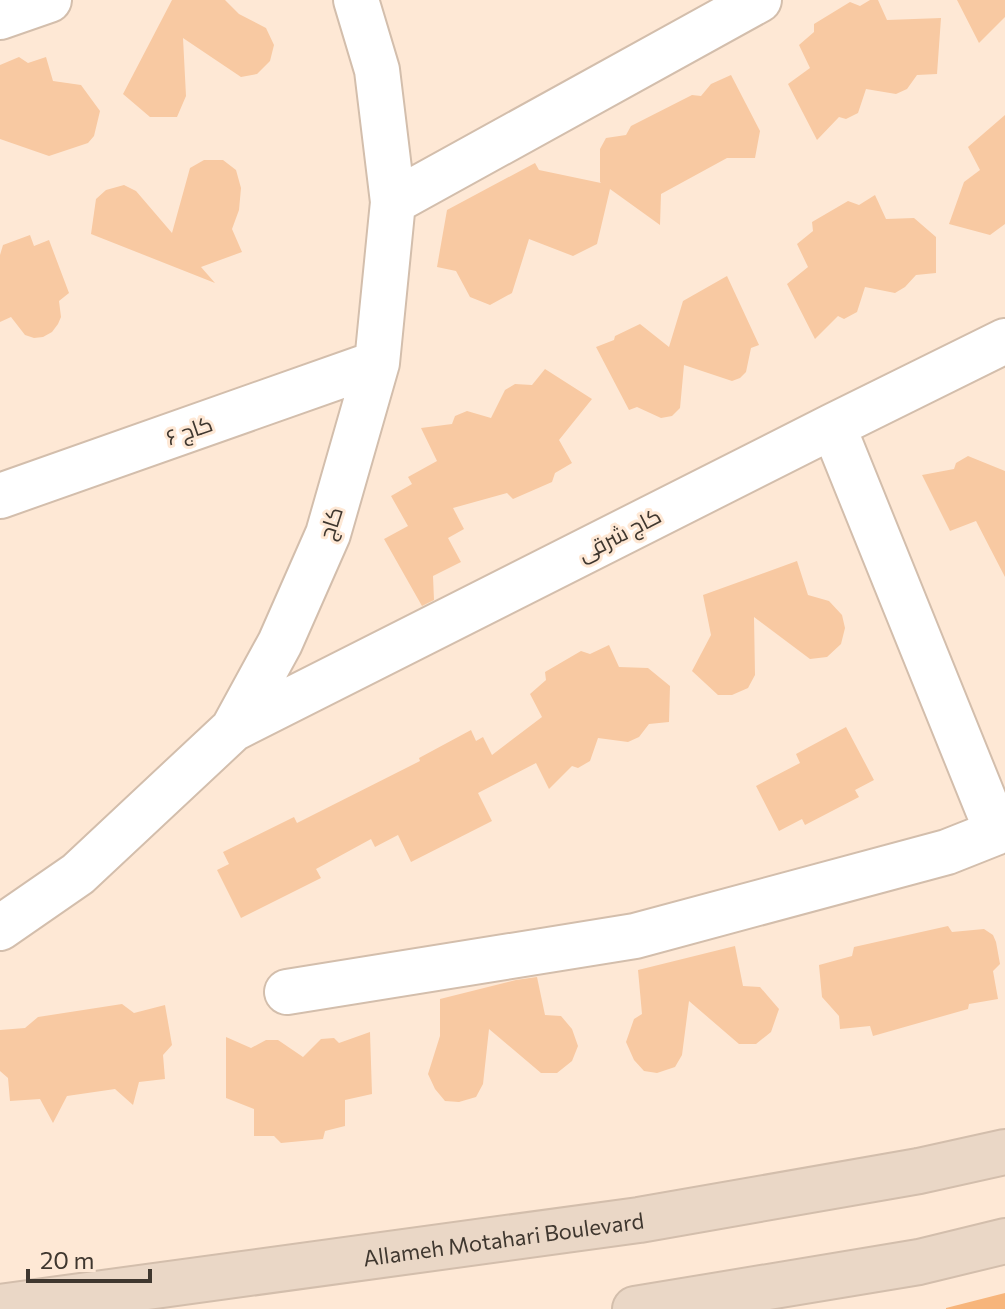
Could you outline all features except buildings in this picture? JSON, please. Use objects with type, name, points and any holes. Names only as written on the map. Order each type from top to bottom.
[{"type":"main road","name":"Allameh Motahari Boulevard","points":[[0,1307],[639,1220],[919,1171],[1005,1152]]},
{"type":"main road","points":[[635,1309],[919,1262],[1005,1241]]},
{"type":"street","points":[[0,17],[49,0]]},
{"type":"street","name":"کاج","points":[[0,928],[78,874],[233,729],[280,643],[328,534],[377,363],[393,202],[377,70],[356,0]]},
{"type":"street","points":[[393,202],[759,0]]},
{"type":"street","name":"کاج شرقی","points":[[233,729],[1005,341]]},
{"type":"street","name":"کاج ۶","points":[[0,496],[377,363]]},
{"type":"street","points":[[287,992],[635,936],[947,852],[1001,831],[833,426]]},
{"type":"shaded area","points":[[1005,1293],[1005,1309],[946,1309],[946,1308]]}]
